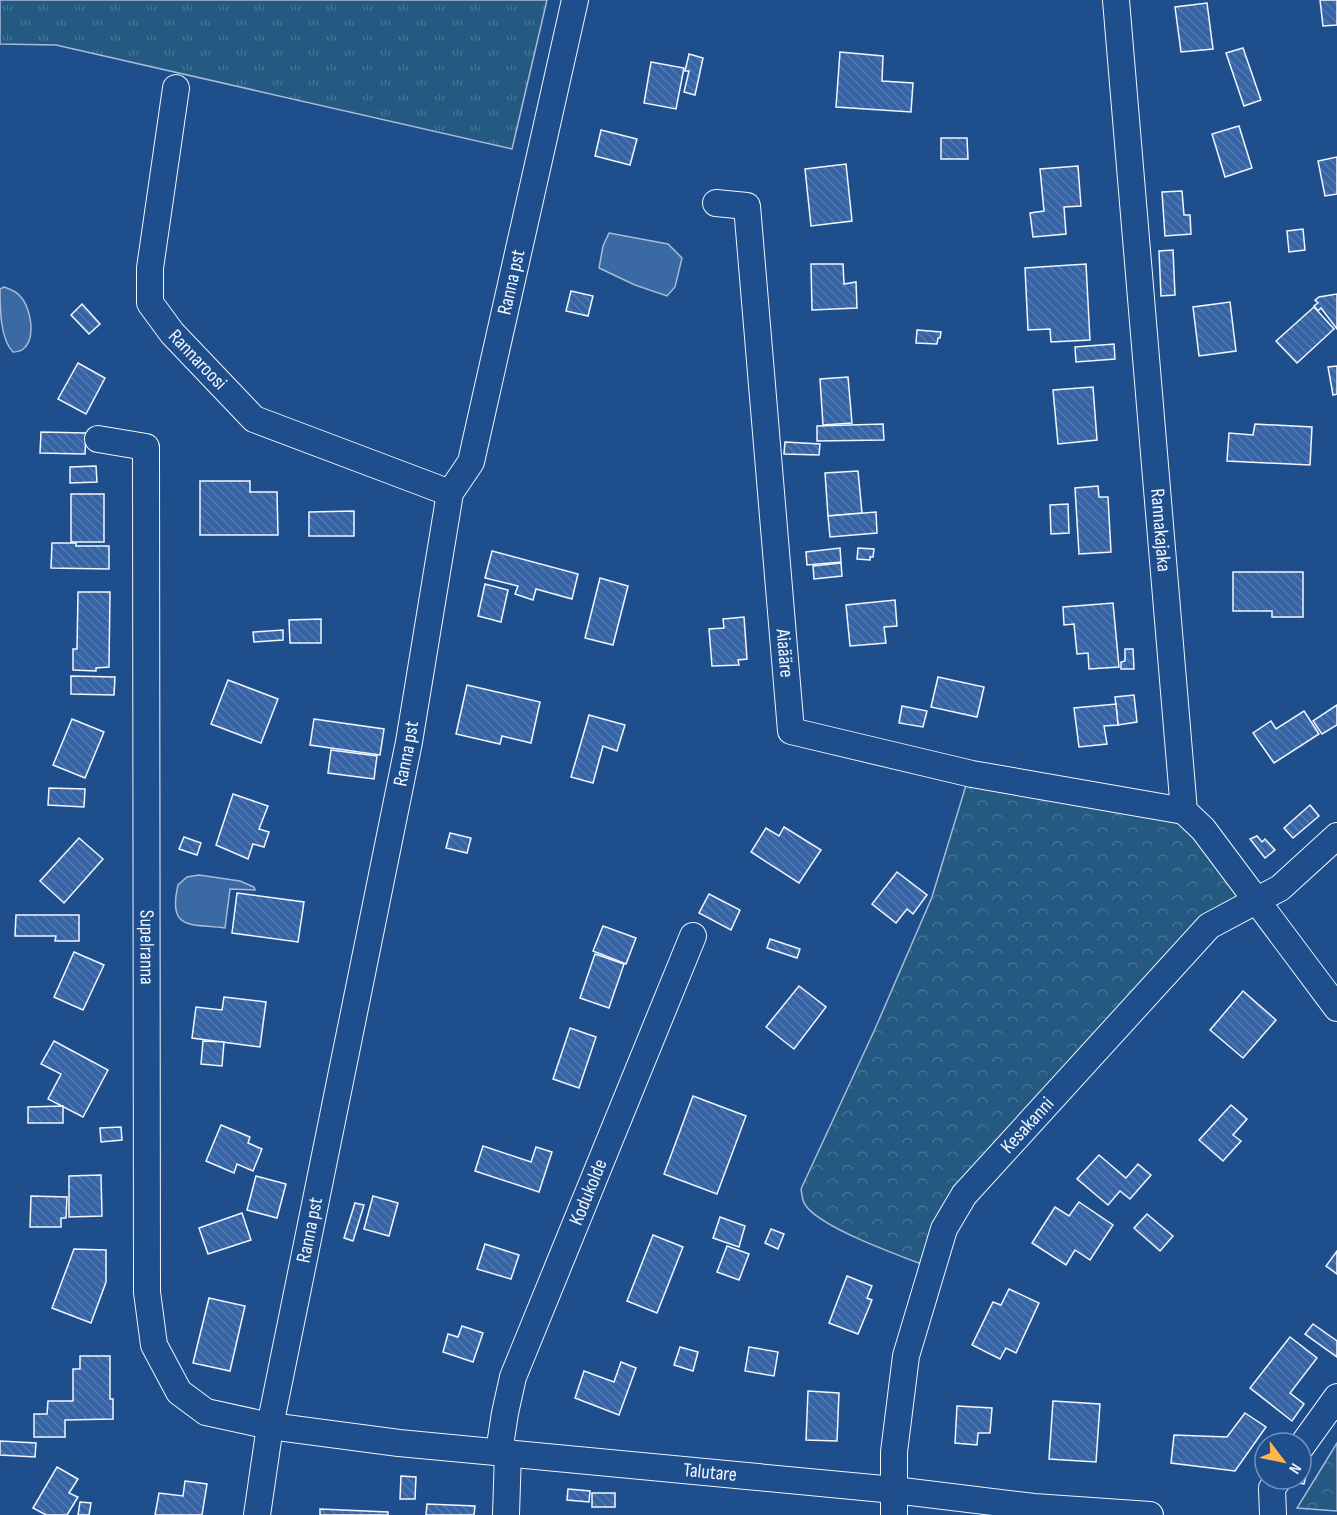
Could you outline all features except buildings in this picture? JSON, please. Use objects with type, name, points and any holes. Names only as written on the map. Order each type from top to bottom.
[{"type":"street","name":"Ranna pst","points":[[257,1515],[270,1426],[409,742],[450,493],[471,462],[575,0]]},
{"type":"street","name":"Rannakajaka","points":[[1116,0],[1184,811]]},
{"type":"street","name":"Rannaroosi","points":[[176,88],[150,268],[150,303],[172,333],[254,419],[450,493]]},
{"type":"street","name":"Aiaääre","points":[[716,203],[747,206],[791,731],[972,774],[1184,811]]},
{"type":"street","name":"Supelranna","points":[[98,439],[146,447],[147,1293],[154,1346],[179,1392],[206,1412],[270,1426]]},
{"type":"street","points":[[1184,811],[1203,829],[1337,1008]]},
{"type":"street","name":"Kesakanni","points":[[894,1502],[894,1452],[906,1356],[944,1229],[964,1195],[1209,926],[1280,888],[1337,836]]},
{"type":"street","name":"Kodukolde","points":[[506,1515],[503,1452],[505,1413],[513,1377],[693,936]]},
{"type":"street","points":[[1313,1431],[1337,1397]]},
{"type":"street","name":"Talutare","points":[[270,1426],[399,1443],[503,1452],[894,1502],[1034,1507],[1150,1515]]},
{"type":"street","points":[[1272,1491],[1273,1515]]},
{"type":"green space","points":[[0,0],[547,0],[512,149],[56,45],[0,44]]},
{"type":"green space","points":[[970,772],[1189,814],[1249,889],[1040,1095],[932,1268],[864,1242],[829,1224],[806,1206],[801,1189],[875,1029],[932,897]]},
{"type":"green space","points":[[1337,1443],[1337,1511],[1297,1508],[1307,1491],[1313,1491],[1313,1482]]},
{"type":"shaded area","points":[[609,233],[668,244],[682,258],[675,287],[667,296],[635,285],[599,268],[603,246]]},
{"type":"shaded area","points":[[4,287],[15,291],[24,301],[31,323],[30,339],[27,345],[19,351],[13,352],[3,331],[0,289]]},
{"type":"shaded area","points":[[199,875],[240,881],[254,887],[255,890],[230,889],[225,928],[193,925],[179,918],[176,911],[178,885],[187,877]]}]
